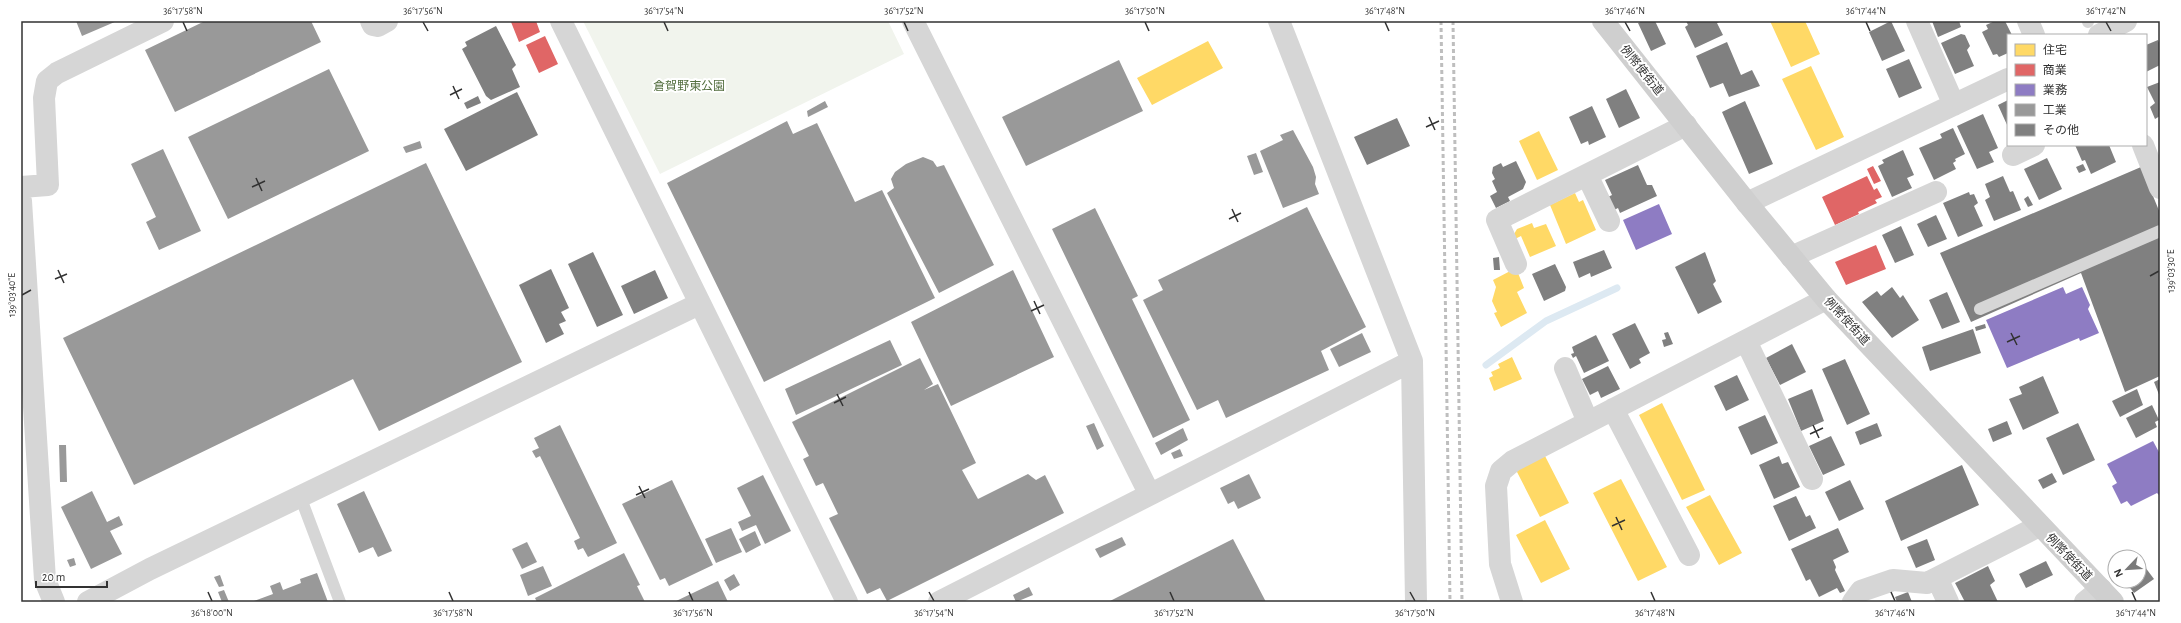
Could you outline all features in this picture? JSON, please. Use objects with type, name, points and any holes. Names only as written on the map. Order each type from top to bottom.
[{"type":"main road","name":"例幣使街道","points":[[1603,21],[1747,203],[1826,299],[2039,526],[2100,598]]},
{"type":"street","points":[[21,187],[48,185],[44,98],[47,81],[57,73],[163,21]]},
{"type":"street","points":[[371,21],[373,25],[378,26],[387,21]]},
{"type":"street","points":[[561,21],[847,602]]},
{"type":"street","points":[[913,21],[1150,494]]},
{"type":"street","points":[[1279,21],[1412,361],[1416,602]]},
{"type":"street","points":[[1918,21],[1954,105]]},
{"type":"street","points":[[2028,21],[2034,34]]},
{"type":"street","points":[[2092,26],[2126,21]]},
{"type":"street","points":[[1747,203],[2007,79]]},
{"type":"street","points":[[1516,264],[1497,220],[1686,125]]},
{"type":"street","points":[[2013,155],[2032,146]]},
{"type":"street","points":[[2143,146],[2160,188]]},
{"type":"street","points":[[1587,175],[1609,220]]},
{"type":"street","points":[[1791,257],[1936,192]]},
{"type":"street","points":[[21,201],[45,580],[54,602]]},
{"type":"street","points":[[1512,602],[1500,564],[1496,486],[1501,471],[1513,461],[1826,299]]},
{"type":"street","points":[[88,602],[150,569],[699,304]]},
{"type":"street","points":[[1746,341],[1812,479]]},
{"type":"street","points":[[939,602],[1412,361]]},
{"type":"street","points":[[1565,368],[1588,422]]},
{"type":"street","points":[[1613,409],[1689,555]]},
{"type":"street","points":[[1853,602],[1861,591],[1893,580],[1927,583],[2039,526]]},
{"type":"street","points":[[1937,578],[1948,602]]},
{"type":"lane","points":[[1980,309],[2160,231]]},
{"type":"lane","points":[[300,496],[340,602]]},
{"type":"green space","name":"倉賀野東公園","points":[[583,21],[888,21],[904,54],[660,174]]},
{"type":"building: 住宅","points":[[1770,21],[1805,21],[1820,54],[1791,67]]},
{"type":"building: 住宅","points":[[1208,41],[1223,68],[1152,105],[1137,78]]},
{"type":"building: 住宅","points":[[1811,66],[1844,137],[1816,150],[1782,79]]},
{"type":"building: 住宅","points":[[1539,131],[1558,170],[1537,180],[1519,141]]},
{"type":"building: 住宅","points":[[1575,193],[1579,202],[1583,200],[1596,230],[1566,244],[1550,205]]},
{"type":"building: 住宅","points":[[1532,223],[1534,228],[1546,224],[1556,246],[1530,257],[1521,236],[1515,239],[1514,234],[1517,229]]},
{"type":"building: 住宅","points":[[1516,268],[1524,288],[1517,292],[1527,313],[1501,327],[1494,313],[1497,312],[1492,301],[1496,287],[1493,280]]},
{"type":"building: 住宅","points":[[1512,357],[1522,379],[1494,391],[1489,378],[1493,376],[1491,372],[1500,368],[1498,364]]},
{"type":"building: 住宅","points":[[1662,403],[1705,490],[1682,500],[1639,415]]},
{"type":"building: 住宅","points":[[1545,456],[1569,503],[1540,517],[1516,470]]},
{"type":"building: 住宅","points":[[1621,479],[1667,567],[1638,581],[1593,493]]},
{"type":"building: 住宅","points":[[1710,495],[1742,553],[1719,565],[1686,507]]},
{"type":"building: 住宅","points":[[1545,520],[1570,569],[1541,583],[1516,535]]},
{"type":"building: 商業","points":[[536,21],[540,32],[519,42],[511,22]]},
{"type":"building: 商業","points":[[545,36],[558,64],[539,73],[526,45]]},
{"type":"building: 商業","points":[[1873,166],[1881,181],[1874,184],[1867,169]]},
{"type":"building: 商業","points":[[1867,176],[1874,190],[1877,188],[1882,197],[1875,200],[1877,203],[1858,212],[1859,214],[1835,225],[1822,197]]},
{"type":"building: 商業","points":[[1876,245],[1886,269],[1846,285],[1835,262]]},
{"type":"building: 業務","points":[[1659,204],[1672,234],[1636,250],[1623,220]]},
{"type":"building: 業務","points":[[2063,287],[2066,294],[2082,287],[2090,305],[2088,309],[2099,333],[2080,341],[2079,338],[2007,368],[1986,320]]},
{"type":"building: 業務","points":[[2153,441],[2160,454],[2160,496],[2157,493],[2131,506],[2127,501],[2121,504],[2112,486],[2117,483],[2107,464]]},
{"type":"building: 工業","points":[[76,21],[117,21],[82,36]]},
{"type":"building: 工業","points":[[205,21],[311,21],[321,42],[175,112],[145,50]]},
{"type":"building: 工業","points":[[1119,60],[1143,111],[1026,166],[1002,117]]},
{"type":"building: 工業","points":[[329,69],[369,151],[228,219],[188,137]]},
{"type":"building: 工業","points":[[825,101],[828,107],[808,117],[807,111]]},
{"type":"building: 工業","points":[[787,121],[793,134],[817,123],[855,202],[882,190],[935,298],[764,382],[667,183]]},
{"type":"building: 工業","points":[[1293,130],[1313,167],[1316,177],[1315,184],[1319,194],[1283,208],[1260,151],[1283,140],[1280,135]]},
{"type":"building: 工業","points":[[420,141],[422,148],[406,153],[403,147]]},
{"type":"building: 工業","points":[[163,149],[201,231],[159,250],[146,222],[156,217],[131,164]]},
{"type":"building: 工業","points":[[1256,153],[1263,172],[1254,175],[1247,156]]},
{"type":"building: 工業","points":[[923,157],[933,161],[937,167],[944,165],[994,265],[939,293],[887,193],[894,188],[891,179],[895,172],[906,164]]},
{"type":"building: 工業","points":[[426,163],[522,362],[379,431],[353,379],[134,485],[63,338]]},
{"type":"building: 工業","points":[[1307,207],[1366,327],[1321,351],[1329,370],[1226,418],[1218,400],[1197,410],[1143,300],[1163,290],[1158,280]]},
{"type":"building: 工業","points":[[1095,208],[1138,296],[1132,299],[1190,420],[1153,438],[1052,229]]},
{"type":"building: 工業","points":[[1013,270],[1054,357],[951,406],[911,322]]},
{"type":"building: 工業","points":[[1362,333],[1371,352],[1339,367],[1330,349]]},
{"type":"building: 工業","points":[[890,340],[902,365],[796,415],[785,389]]},
{"type":"building: 工業","points":[[920,358],[933,384],[924,390],[938,384],[976,463],[962,470],[978,499],[1028,474],[1036,480],[1045,475],[1064,513],[887,601],[880,588],[867,594],[829,518],[838,514],[823,483],[816,486],[803,459],[809,456],[792,422]]},
{"type":"building: 工業","points":[[1094,423],[1104,446],[1097,450],[1086,426]]},
{"type":"building: 工業","points":[[560,425],[617,543],[588,557],[583,548],[578,550],[574,541],[580,538],[540,456],[536,458],[532,451],[539,448],[534,438]]},
{"type":"building: 工業","points":[[1183,428],[1188,440],[1161,455],[1155,443]]},
{"type":"building: 工業","points":[[59,445],[66,445],[67,482],[60,482]]},
{"type":"building: 工業","points":[[1180,449],[1183,456],[1174,459],[1171,453]]},
{"type":"building: 工業","points":[[1249,474],[1261,498],[1238,509],[1234,501],[1228,504],[1220,488]]},
{"type":"building: 工業","points":[[763,475],[791,531],[765,544],[756,525],[742,531],[738,522],[751,516],[737,488]]},
{"type":"building: 工業","points":[[672,480],[713,565],[669,586],[665,578],[660,580],[622,504]]},
{"type":"building: 工業","points":[[92,491],[107,522],[119,516],[123,525],[110,531],[122,554],[91,569],[61,507]]},
{"type":"building: 工業","points":[[364,491],[392,551],[378,557],[373,547],[359,553],[337,504]]},
{"type":"building: 工業","points":[[731,528],[742,552],[716,563],[705,539]]},
{"type":"building: 工業","points":[[755,531],[761,545],[746,553],[739,539]]},
{"type":"building: 工業","points":[[1122,537],[1126,545],[1100,558],[1095,549]]},
{"type":"building: 工業","points":[[1233,539],[1266,602],[1108,602]]},
{"type":"building: 工業","points":[[527,542],[537,562],[522,569],[512,549]]},
{"type":"building: 工業","points":[[624,553],[640,585],[637,586],[645,602],[537,602],[535,598]]},
{"type":"building: 工業","points":[[74,558],[76,565],[70,567],[67,560]]},
{"type":"building: 工業","points":[[543,566],[552,586],[528,596],[520,575]]},
{"type":"building: 工業","points":[[317,573],[328,602],[251,602],[273,594],[270,586],[280,582],[283,590],[301,583],[300,579]]},
{"type":"building: 工業","points":[[734,574],[740,585],[730,591],[724,580]]},
{"type":"building: 工業","points":[[220,575],[224,586],[219,587],[214,577]]},
{"type":"building: 工業","points":[[718,581],[728,602],[674,602]]},
{"type":"building: 工業","points":[[1029,587],[1033,595],[1016,602],[1013,595]]},
{"type":"building: 工業","points":[[224,590],[229,602],[222,602],[218,592]]},
{"type":"building: その他","points":[[1643,21],[1655,21],[1666,44],[1651,51],[1638,23]]},
{"type":"building: その他","points":[[1686,21],[1722,21],[1717,23],[1723,35],[1695,48],[1685,27],[1688,25]]},
{"type":"building: その他","points":[[1891,21],[1905,51],[1882,61],[1869,32]]},
{"type":"building: その他","points":[[1932,21],[1959,21],[1961,27],[1938,37]]},
{"type":"building: その他","points":[[1995,21],[2005,21],[2012,34],[2007,34],[2007,53],[1999,57],[1997,54],[1993,55],[1982,32],[1988,29],[1986,25]]},
{"type":"building: その他","points":[[496,26],[516,65],[512,69],[520,87],[491,100],[486,96],[462,49],[467,46],[465,42]]},
{"type":"building: その他","points":[[1961,34],[1965,35],[1970,46],[1967,50],[1974,66],[1955,74],[1941,43]]},
{"type":"building: その他","points":[[2158,40],[2160,45],[2160,65],[2147,72],[2147,45]]},
{"type":"building: その他","points":[[1727,42],[1741,75],[1752,70],[1760,86],[1729,97],[1723,83],[1710,88],[1696,56]]},
{"type":"building: その他","points":[[1909,59],[1922,88],[1899,98],[1886,69]]},
{"type":"building: その他","points":[[2160,82],[2160,116],[2155,119],[2150,107],[2155,103],[2147,87]]},
{"type":"building: その他","points":[[1626,89],[1640,118],[1619,128],[1606,99]]},
{"type":"building: その他","points":[[517,92],[538,135],[466,171],[444,129]]},
{"type":"building: その他","points":[[478,96],[481,103],[467,109],[464,103]]},
{"type":"building: その他","points":[[2007,100],[2007,125],[1998,105]]},
{"type":"building: その他","points":[[1745,101],[1773,164],[1749,174],[1722,112]]},
{"type":"building: その他","points":[[1592,106],[1606,137],[1589,145],[1588,141],[1581,144],[1569,117]]},
{"type":"building: その他","points":[[1983,114],[1998,148],[1989,152],[1994,162],[1977,169],[1957,126]]},
{"type":"building: その他","points":[[1397,118],[1410,146],[1367,165],[1354,137]]},
{"type":"building: その他","points":[[1953,128],[1965,154],[1955,159],[1956,161],[1953,163],[1956,169],[1934,180],[1919,148],[1942,138],[1940,134]]},
{"type":"building: その他","points":[[2075,146],[2109,146],[2116,162],[2091,174],[2085,160],[2082,161]]},
{"type":"building: その他","points":[[1903,150],[1914,175],[1907,178],[1912,188],[1892,197],[1878,166],[1884,163],[1882,160]]},
{"type":"building: その他","points":[[2047,158],[2062,189],[2039,200],[2024,169]]},
{"type":"building: その他","points":[[1516,161],[1526,182],[1523,189],[1508,197],[1510,201],[1496,208],[1490,196],[1497,192],[1492,181],[1495,179],[1492,173],[1493,167],[1501,163],[1503,167]]},
{"type":"building: その他","points":[[2083,164],[2086,170],[2079,173],[2076,167]]},
{"type":"building: その他","points":[[1638,165],[1647,185],[1652,185],[1657,196],[1620,213],[1618,208],[1614,210],[1608,197],[1612,195],[1605,180]]},
{"type":"building: その他","points":[[2141,167],[2160,213],[2160,376],[2125,392],[2081,273],[1971,322],[1940,253]]},
{"type":"building: その他","points":[[2003,176],[2010,192],[2013,191],[2021,210],[1994,221],[1985,200],[1990,197],[1985,184]]},
{"type":"building: その他","points":[[1969,192],[1970,195],[1974,194],[1978,203],[1974,206],[1983,226],[1958,237],[1943,203]]},
{"type":"building: その他","points":[[2028,196],[2033,205],[2028,207],[2024,199]]},
{"type":"building: その他","points":[[1936,215],[1947,239],[1928,247],[1917,224]]},
{"type":"building: その他","points":[[1901,226],[1914,255],[1895,263],[1882,235]]},
{"type":"building: その他","points":[[1604,250],[1612,268],[1591,277],[1590,273],[1579,278],[1573,262]]},
{"type":"building: その他","points":[[593,252],[623,315],[597,327],[568,264]]},
{"type":"building: その他","points":[[1705,252],[1716,281],[1713,284],[1722,302],[1698,314],[1675,267]]},
{"type":"building: その他","points":[[1499,257],[1500,270],[1494,270],[1493,258]]},
{"type":"building: その他","points":[[1555,264],[1566,287],[1565,291],[1544,301],[1532,274]]},
{"type":"building: その他","points":[[551,269],[569,308],[561,312],[566,321],[559,324],[564,334],[546,343],[519,285]]},
{"type":"building: その他","points":[[655,270],[668,298],[634,314],[621,286]]},
{"type":"building: その他","points":[[1892,287],[1900,298],[1903,295],[1919,320],[1892,338],[1862,302],[1877,291],[1881,296]]},
{"type":"building: その他","points":[[1947,292],[1960,322],[1942,329],[1929,300]]},
{"type":"building: その他","points":[[1635,323],[1650,353],[1639,359],[1641,363],[1630,369],[1612,334]]},
{"type":"building: その他","points":[[1985,324],[1986,328],[1976,331],[1975,327]]},
{"type":"building: その他","points":[[1973,329],[1981,353],[1930,371],[1922,347]]},
{"type":"building: その他","points":[[1668,332],[1673,344],[1664,347],[1662,340],[1666,339],[1664,333]]},
{"type":"building: その他","points":[[1596,335],[1609,361],[1584,373],[1576,356],[1573,358],[1571,354],[1574,353],[1572,347]]},
{"type":"building: その他","points":[[1792,344],[1806,372],[1780,385],[1766,358]]},
{"type":"building: その他","points":[[1845,359],[1870,414],[1847,425],[1822,369]]},
{"type":"building: その他","points":[[1608,366],[1620,389],[1601,398],[1598,391],[1590,395],[1582,379]]},
{"type":"building: その他","points":[[1737,375],[1749,400],[1726,411],[1714,386]]},
{"type":"building: その他","points":[[2043,376],[2059,413],[2023,430],[2009,399],[2022,394],[2019,387]]},
{"type":"building: その他","points":[[2160,379],[2160,397],[2154,382]]},
{"type":"building: その他","points":[[1812,389],[1824,421],[1801,431],[1788,399]]},
{"type":"building: その他","points":[[2137,389],[2143,405],[2120,417],[2112,401]]},
{"type":"building: その他","points":[[2152,405],[2159,420],[2155,422],[2157,427],[2136,438],[2126,418]]},
{"type":"building: その他","points":[[1765,415],[1778,443],[1751,455],[1738,427]]},
{"type":"building: その他","points":[[2007,421],[2012,434],[1993,442],[1988,429]]},
{"type":"building: その他","points":[[1877,423],[1882,436],[1860,445],[1855,432]]},
{"type":"building: その他","points":[[2078,423],[2095,460],[2063,475],[2046,438]]},
{"type":"building: その他","points":[[1831,436],[1845,465],[1823,475],[1809,446]]},
{"type":"building: その他","points":[[1779,456],[1782,464],[1788,462],[1800,487],[1774,499],[1759,465]]},
{"type":"building: その他","points":[[1962,465],[1979,505],[1901,541],[1885,501]]},
{"type":"building: その他","points":[[2052,473],[2057,482],[2043,489],[2038,480]]},
{"type":"building: その他","points":[[1850,480],[1864,509],[1839,521],[1825,492]]},
{"type":"building: その他","points":[[1796,496],[1806,517],[1810,515],[1816,528],[1789,541],[1773,506]]},
{"type":"building: その他","points":[[1838,528],[1849,552],[1833,560],[1836,567],[1835,570],[1845,591],[1840,593],[1837,588],[1819,597],[1810,579],[1806,581],[1791,549]]},
{"type":"building: その他","points":[[1927,539],[1935,560],[1916,568],[1907,547]]},
{"type":"building: その他","points":[[2046,561],[2053,575],[2026,588],[2019,574]]},
{"type":"building: その他","points":[[1988,566],[1995,581],[1990,585],[1998,602],[1965,602],[1955,583]]},
{"type":"building: その他","points":[[2147,570],[2154,579],[2147,584]]},
{"type":"building: その他","points":[[2131,589],[2140,589],[2134,593]]},
{"type":"building: その他","points":[[1908,592],[1912,602],[1897,602],[1895,597]]},
{"type":"waterway","points":[[1486,365],[1546,321],[1617,288]]},
{"type":"railway","points":[[1441,21],[1450,602]]},
{"type":"railway","points":[[1453,21],[1462,602]]}]
